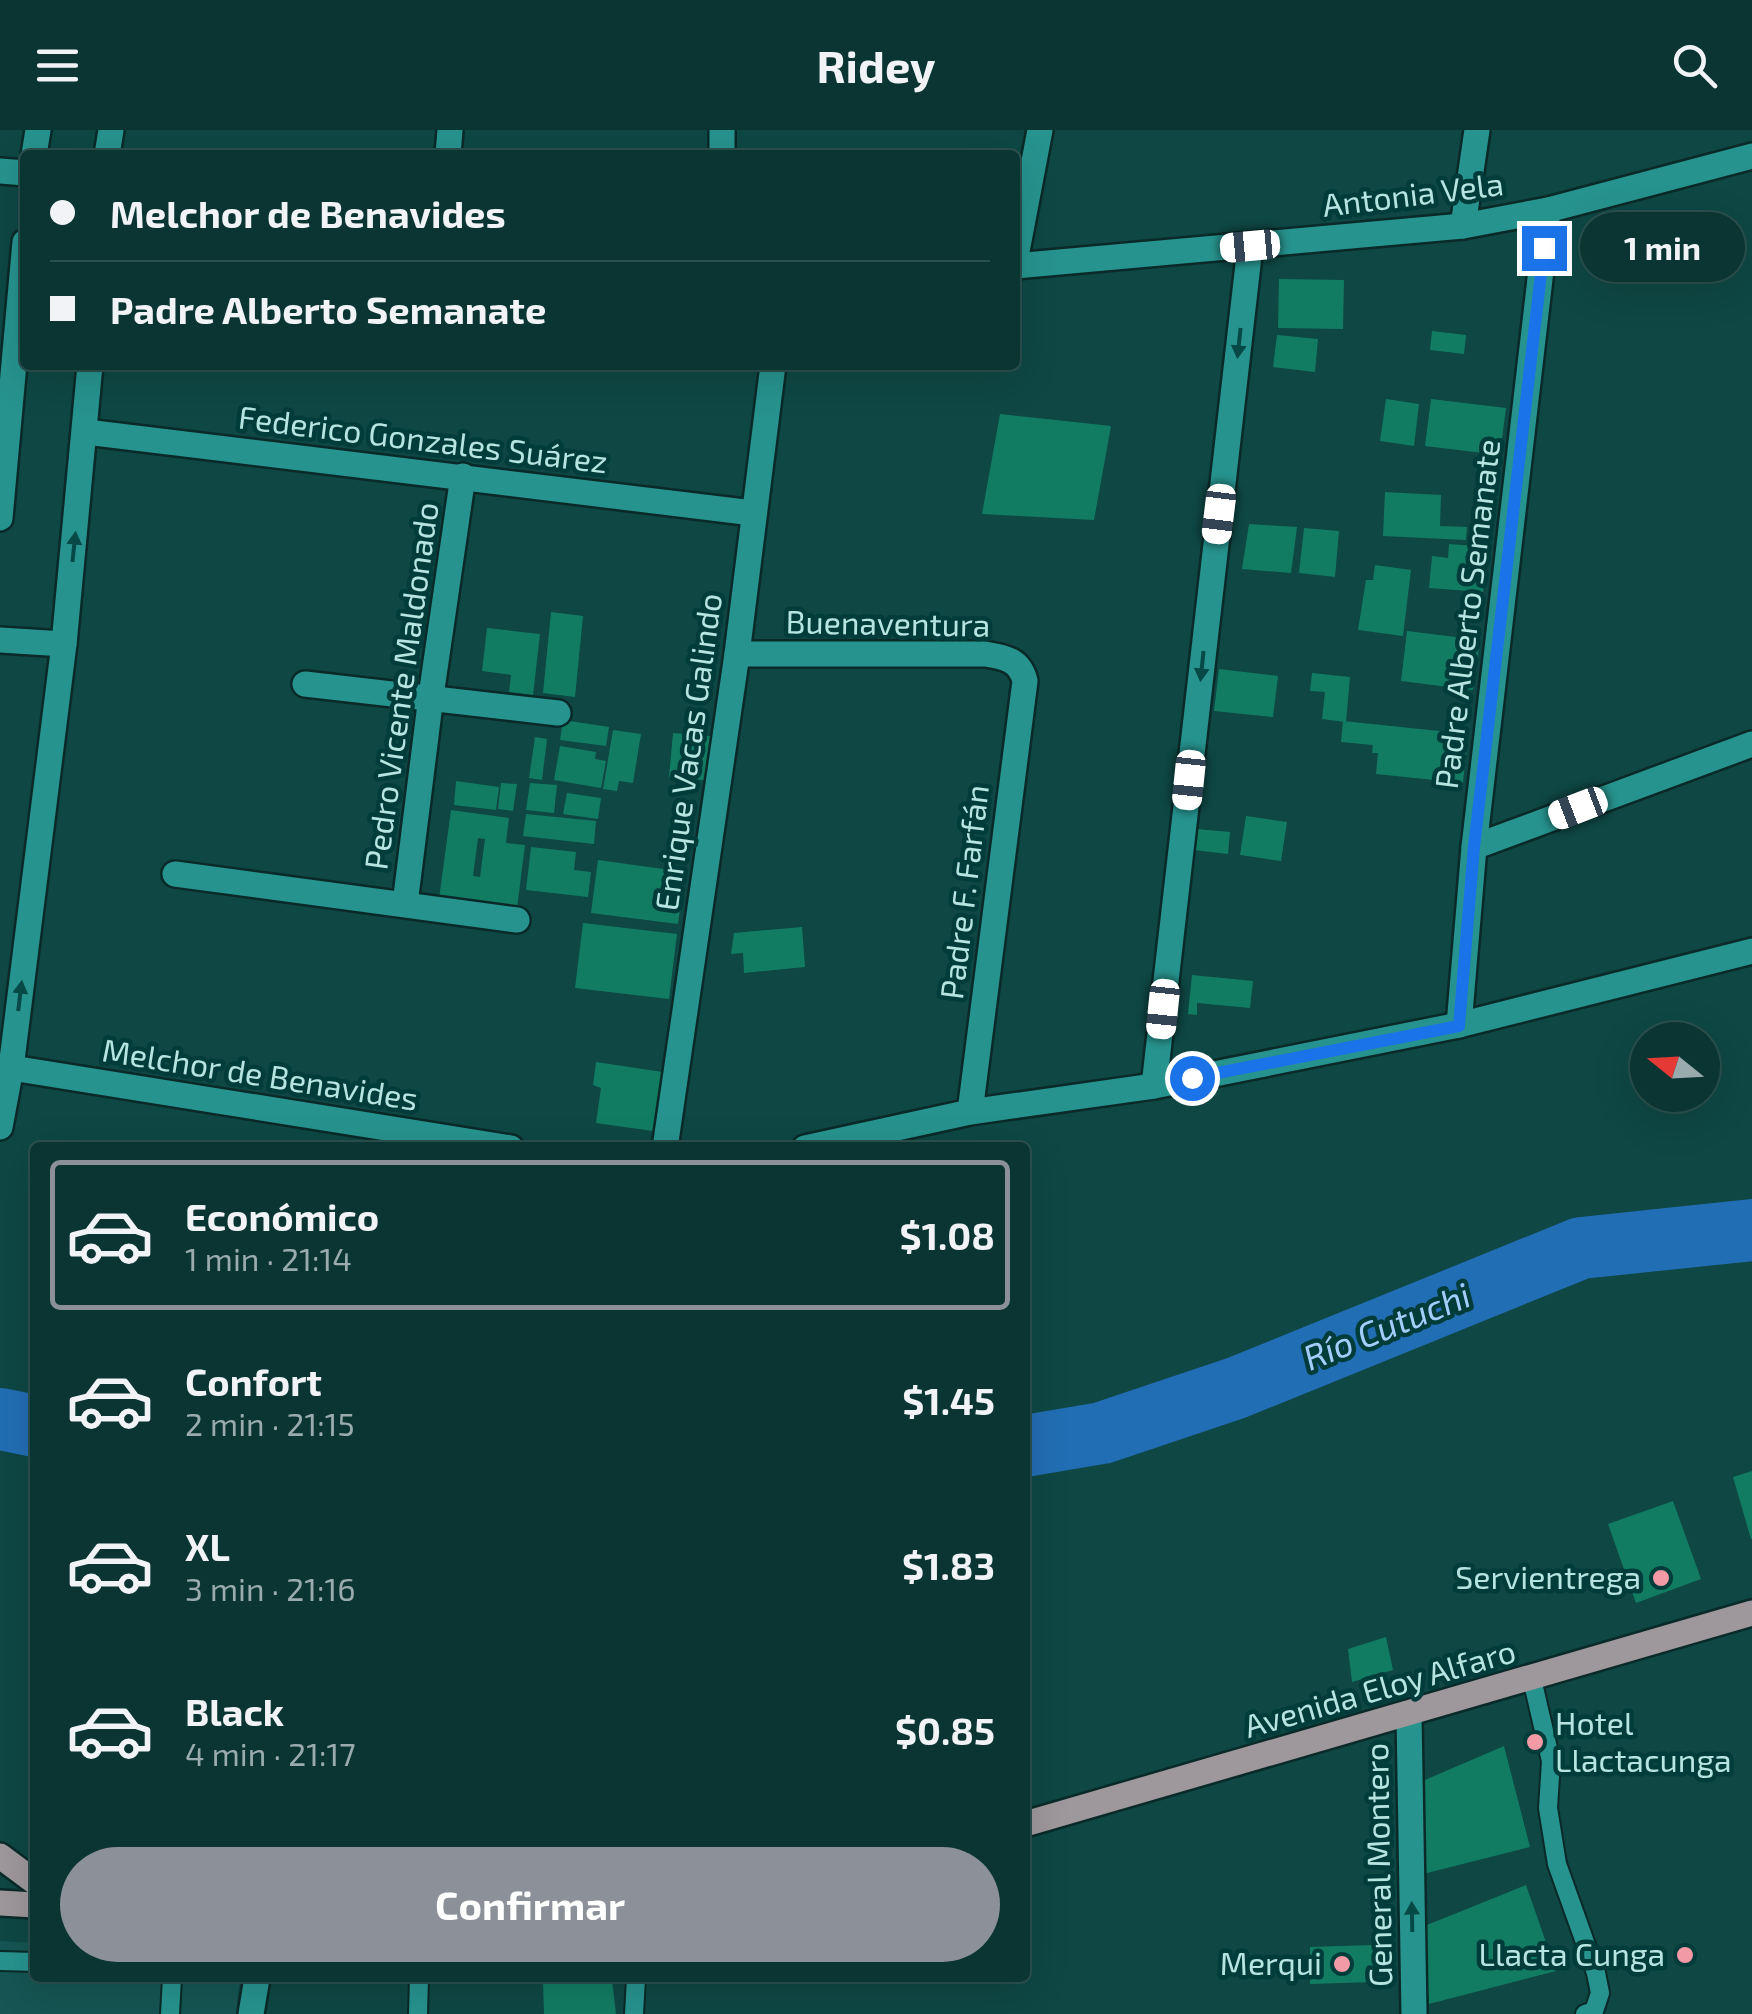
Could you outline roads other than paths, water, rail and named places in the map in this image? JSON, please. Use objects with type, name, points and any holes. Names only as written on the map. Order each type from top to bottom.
[{"type":"main road","name":"Avenida Eloy Alfaro","points":[[1030,1823],[1752,1613]]},
{"type":"main road","points":[[0,1856],[30,1878]]},
{"type":"main road","points":[[0,1904],[30,1905]]},
{"type":"street","points":[[1020,237],[1040,130]]},
{"type":"street","points":[[1463,226],[1478,130]]},
{"type":"street","name":"Antonia Vela","points":[[1020,264],[1463,226],[1548,210],[1752,156]]},
{"type":"street","name":"Padre Alberto Semanate","points":[[1459,1026],[1474,847],[1548,210]]},
{"type":"street","points":[[1154,1086],[1250,246]]},
{"type":"street","points":[[0,518],[20,297]]},
{"type":"street","points":[[0,1127],[64,644],[90,370]]},
{"type":"street","name":"Enrique Vacas Galindo","points":[[665,1142],[737,654],[772,370]]},
{"type":"street","name":"Federico Gonzales Suárez","points":[[86,432],[754,513]]},
{"type":"street","name":"Pedro Vicente Maldonado","points":[[405,904],[463,476]]},
{"type":"street","points":[[0,640],[64,644]]},
{"type":"street","name":"Buenaventura","points":[[737,654],[985,654],[1014,662],[1025,681]]},
{"type":"street","name":"Padre F. Farfán","points":[[970,1112],[1025,681]]},
{"type":"street","points":[[305,684],[558,713]]},
{"type":"street","points":[[1474,847],[1752,744]]},
{"type":"street","points":[[174,874],[517,920]]},
{"type":"street","points":[[832,1142],[970,1112],[1154,1086],[1459,1026],[1752,951]]},
{"type":"street","name":"Melchor de Benavides","points":[[5,1076],[469,1142]]},
{"type":"street","name":"General Montero","points":[[1409,1715],[1414,2014]]},
{"type":"street","points":[[251,2014],[256,1982]]},
{"type":"lane","points":[[1532,1678],[1550,1761],[1548,1808],[1558,1864],[1600,1993],[1594,2011],[1584,2014]]},
{"type":"lane","points":[[0,1961],[30,1962]]},
{"type":"lane","points":[[170,2014],[172,1982]]},
{"type":"lane","points":[[418,2014],[419,1982]]},
{"type":"lane","points":[[634,2014],[636,1982]]},
{"type":"waterway","name":"Río Cutuchi","points":[[1030,1445],[1102,1433],[1236,1388],[1581,1248],[1752,1230]]},
{"type":"waterway","name":"Río Cutuchi","points":[[0,1419],[30,1425]]},
{"type":"place","name":"Servientrega","points":[[1661,1578]]},
{"type":"place","name":"Hotel Llactacunga","points":[[1535,1742]]},
{"type":"place","name":"Llacta Cunga","points":[[1685,1955]]},
{"type":"place","name":"Merqui","points":[[1342,1964]]}]
